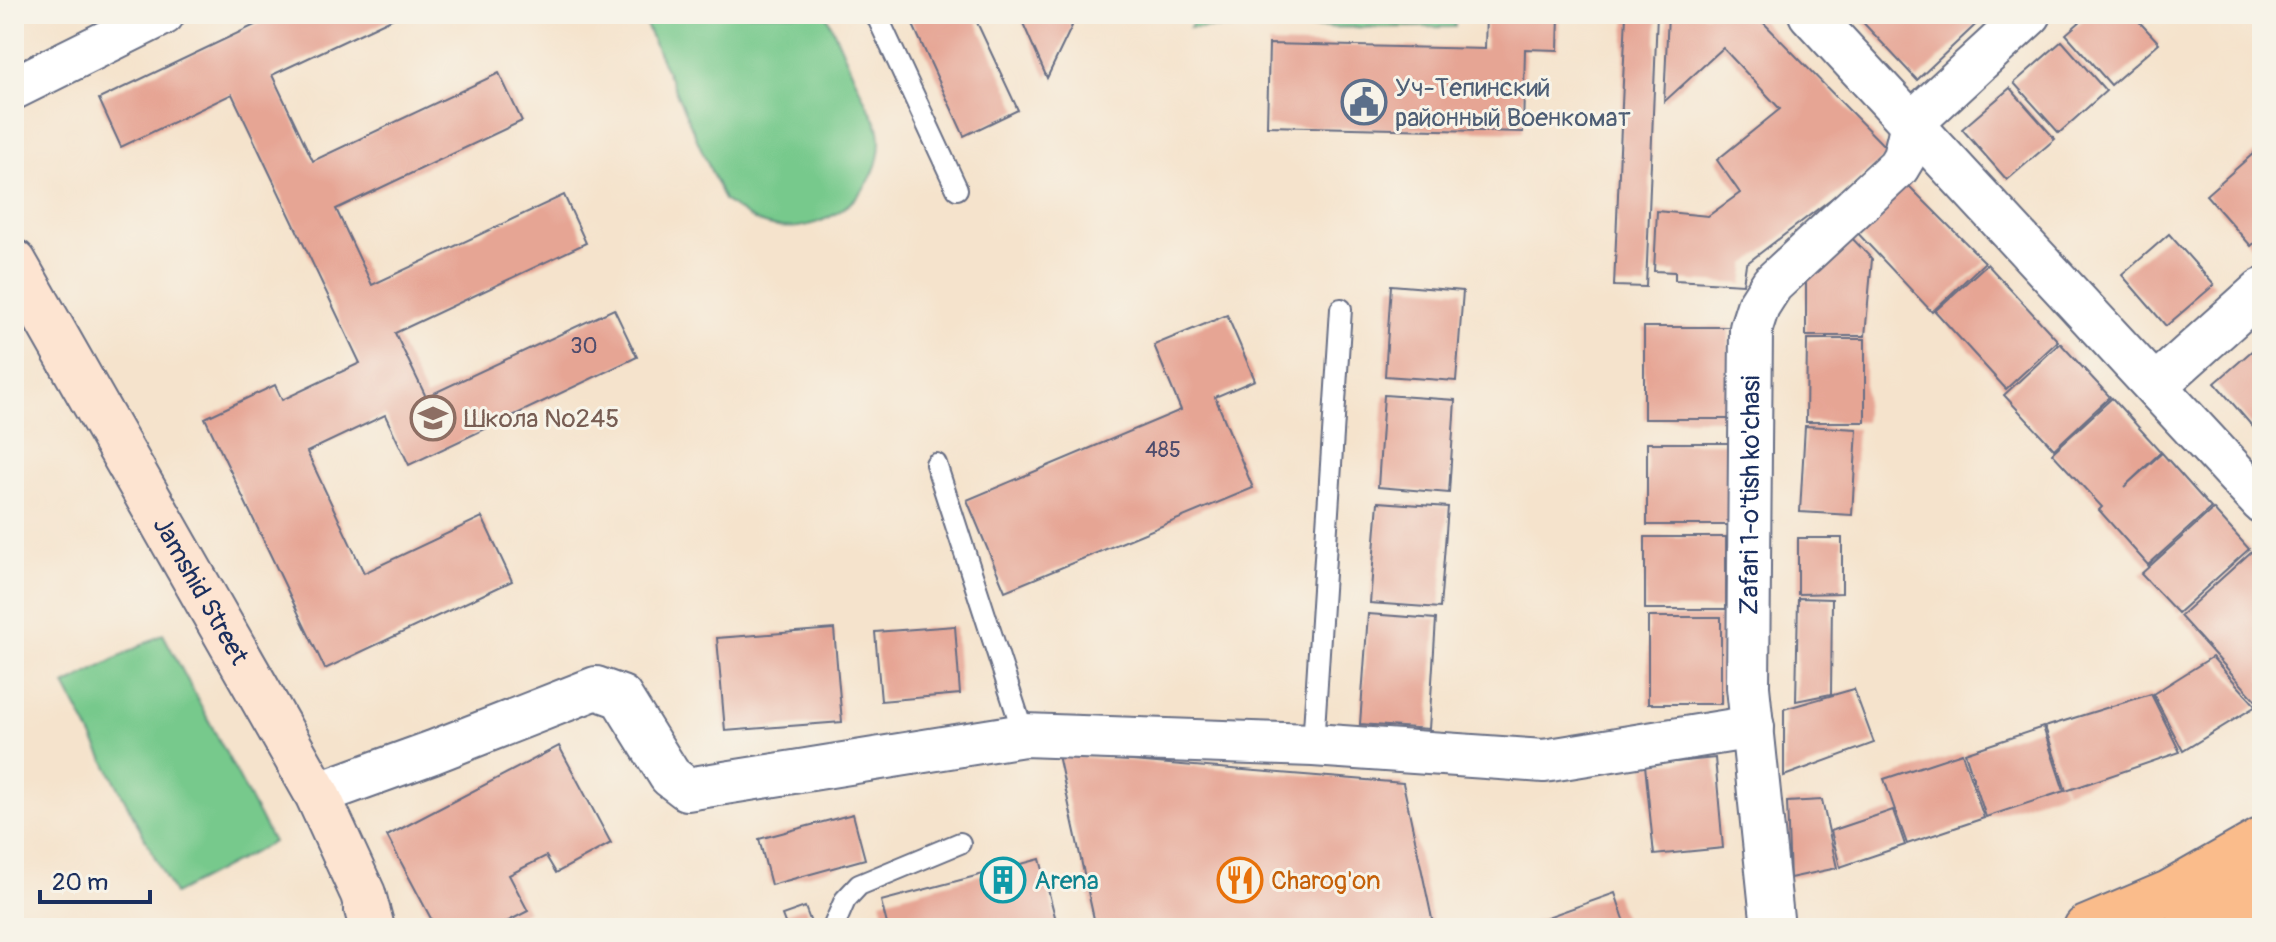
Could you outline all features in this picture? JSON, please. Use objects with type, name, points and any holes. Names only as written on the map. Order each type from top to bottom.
[{"type":"main road","points":[[2086,928],[2181,887],[2262,840]]},
{"type":"main road","points":[[2187,928],[2262,887]]},
{"type":"street","points":[[14,88],[163,14]]},
{"type":"street","points":[[1810,14],[2262,502]]},
{"type":"street","points":[[1912,123],[2030,14]]},
{"type":"street","name":"Zafari 1-o'tish ko'chasi","points":[[1773,928],[1748,687],[1751,328],[1758,306],[1772,284],[1898,167],[1904,157],[1912,123]]},
{"type":"street","name":"Jamshid Street","points":[[14,262],[317,794],[363,894],[372,928]]},
{"type":"street","points":[[2156,385],[2262,290]]},
{"type":"street","points":[[317,794],[596,688],[621,697],[670,776],[687,789],[1024,735],[1313,745],[1544,761],[1753,727]]},
{"type":"lane","points":[[876,14],[957,189]]},
{"type":"lane","points":[[1313,745],[1341,309]]},
{"type":"lane","points":[[936,464],[1024,735]]},
{"type":"lane","points":[[833,928],[845,900],[859,885],[960,843]]},
{"type":"green space","points":[[641,14],[826,14],[879,131],[879,152],[874,172],[863,189],[832,216],[812,224],[792,227],[759,222],[724,200]]},
{"type":"green space","points":[[1197,14],[1454,14],[1455,27],[1190,28]]},
{"type":"green space","points":[[163,634],[273,842],[174,894],[65,685]]},
{"type":"building","points":[[278,14],[402,14],[272,75],[313,161],[499,73],[522,121],[336,209],[372,285],[564,195],[586,243],[395,333],[426,397],[614,309],[637,357],[409,465],[385,415],[307,452],[364,573],[482,517],[512,581],[325,669],[205,418],[275,385],[282,400],[360,363],[232,94],[121,147],[99,99]]},
{"type":"building","points":[[908,14],[973,14],[1018,110],[964,136]]},
{"type":"building","points":[[1019,14],[1058,14],[1072,26],[1047,78]]},
{"type":"building","points":[[1486,14],[1559,14],[1558,50],[1525,49],[1523,132],[1267,126],[1269,44],[1485,49]]},
{"type":"building","points":[[1626,14],[1657,14],[1646,287],[1614,286]]},
{"type":"building","points":[[1668,14],[1755,14],[1891,153],[1746,264],[1743,284],[1675,280],[1675,272],[1654,271],[1657,211],[1708,216],[1740,193],[1717,160],[1780,109],[1723,48],[1664,102]]},
{"type":"building","points":[[1855,14],[1987,14],[1917,80]]},
{"type":"building","points":[[2089,14],[2132,14],[2159,43],[2111,85],[2066,34]]},
{"type":"building","points":[[2062,41],[2106,91],[2059,133],[2014,83]]},
{"type":"building","points":[[2010,88],[2055,139],[2007,180],[1962,129]]},
{"type":"building","points":[[2254,153],[2262,163],[2262,236],[2251,246],[2206,195]]},
{"type":"building","points":[[1903,180],[1985,262],[1932,312],[1852,227]]},
{"type":"building","points":[[1848,234],[1872,259],[1865,336],[1806,336],[1806,271]]},
{"type":"building","points":[[2169,234],[2214,285],[2166,326],[2122,275]]},
{"type":"building","points":[[1987,264],[2058,341],[2006,389],[1935,311]]},
{"type":"building","points":[[1391,285],[1463,291],[1456,381],[1385,376]]},
{"type":"building","points":[[1227,315],[1255,380],[1215,397],[1253,488],[1005,591],[967,500],[1181,410],[1154,345]]},
{"type":"building","points":[[1644,327],[1729,327],[1729,419],[1644,419]]},
{"type":"building","points":[[1807,339],[1865,339],[1865,422],[1806,422]]},
{"type":"building","points":[[2262,342],[2262,431],[2259,434],[2215,383]]},
{"type":"building","points":[[2060,343],[2110,397],[2054,449],[2004,395]]},
{"type":"building","points":[[1384,395],[1455,400],[1449,493],[1378,487]]},
{"type":"building","points":[[2112,398],[2161,452],[2124,487],[2162,453],[2211,508],[2148,565],[2099,510],[2102,507],[2052,453]]},
{"type":"building","points":[[1805,426],[1857,429],[1852,515],[1800,512]]},
{"type":"building","points":[[1647,443],[1730,443],[1730,525],[1647,525]]},
{"type":"building","points":[[1378,502],[1448,507],[1440,608],[1370,603]]},
{"type":"building","points":[[2213,509],[2249,549],[2178,613],[2141,574]]},
{"type":"building","points":[[1645,537],[1726,537],[1726,609],[1645,609]]},
{"type":"building","points":[[1798,538],[1842,538],[1842,593],[1798,594]]},
{"type":"building","points":[[2252,551],[2262,562],[2262,699],[2258,703],[2180,616]]},
{"type":"building","points":[[1798,598],[1832,599],[1831,694],[1796,701]]},
{"type":"building","points":[[1368,614],[1436,619],[1429,729],[1360,724]]},
{"type":"building","points":[[1648,617],[1721,617],[1721,704],[1648,704]]},
{"type":"building","points":[[955,626],[960,694],[881,701],[875,632]]},
{"type":"building","points":[[834,629],[842,722],[725,731],[717,638]]},
{"type":"building","points":[[2212,657],[2256,706],[2183,751],[2153,694]]},
{"type":"building","points":[[1854,689],[1874,743],[1784,776],[1784,709]]},
{"type":"building","points":[[2151,694],[2180,752],[2066,791],[2045,727]]},
{"type":"building","points":[[2043,727],[2064,791],[1986,817],[1965,753]]},
{"type":"building","points":[[559,746],[611,843],[556,873],[546,856],[509,875],[528,911],[495,928],[436,928],[387,836]]},
{"type":"building","points":[[1962,753],[1984,818],[1907,844],[1884,779]]},
{"type":"building","points":[[1058,755],[1403,783],[1434,928],[1096,928]]},
{"type":"building","points":[[1715,758],[1723,848],[1654,855],[1645,765]]},
{"type":"building","points":[[1822,800],[1837,868],[1790,878],[1787,802]]},
{"type":"building","points":[[1893,810],[1905,845],[1840,867],[1831,831]]},
{"type":"building","points":[[853,814],[865,859],[771,885],[759,839]]},
{"type":"building","name":"Arena","points":[[1040,859],[1058,928],[888,928],[881,901]]},
{"type":"building","points":[[1615,893],[1627,928],[1535,928],[1533,922]]},
{"type":"building","points":[[805,907],[813,928],[787,928],[782,915]]},
{"type":"place","name":"Уч-Тепинский районный Военкомат","points":[[1364,102]]},
{"type":"place","name":"Школа №245","points":[[433,418]]},
{"type":"place","name":"Arena","points":[[1003,880]]},
{"type":"place","name":"Charog'on","points":[[1240,880]]}]
